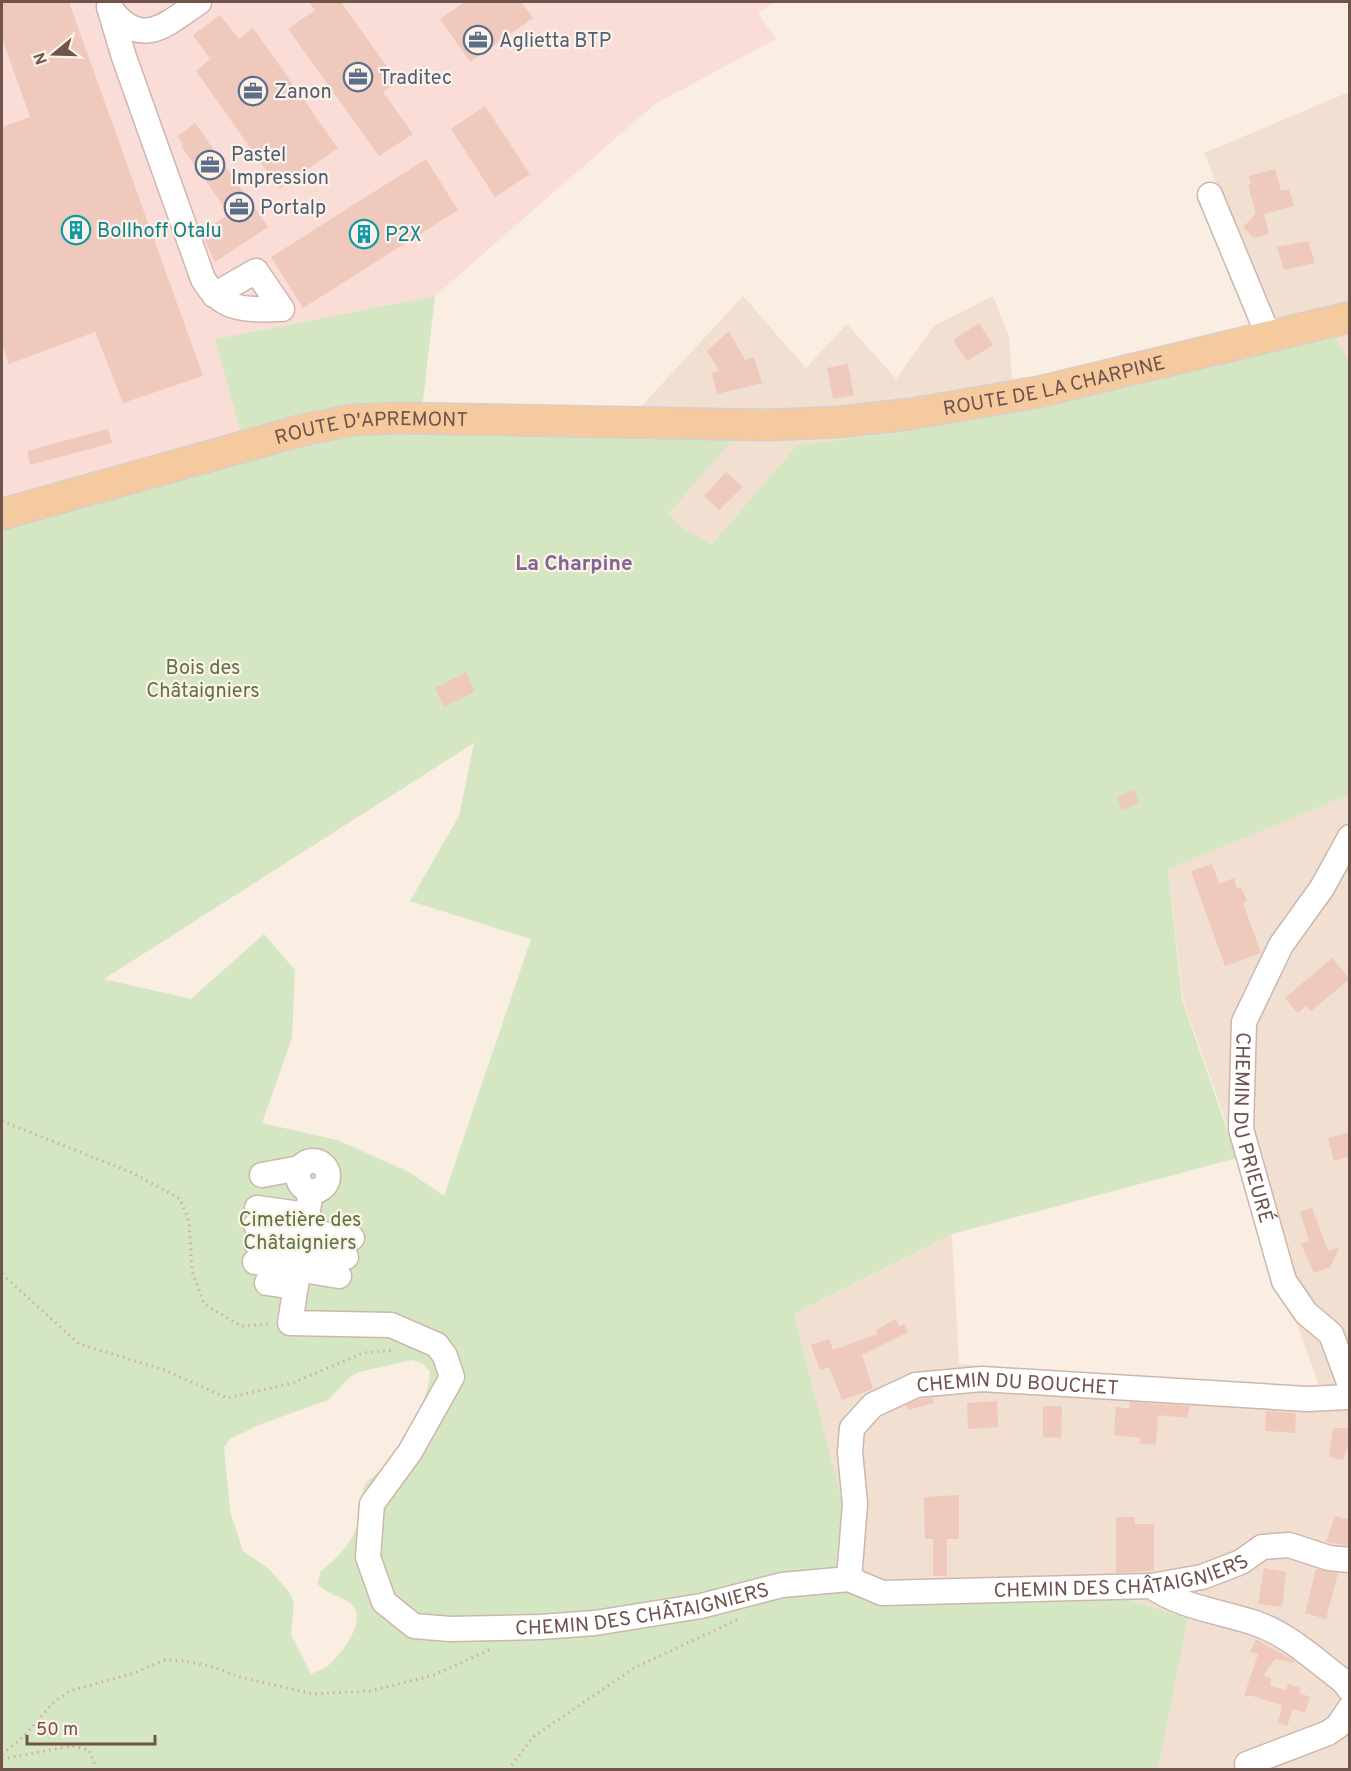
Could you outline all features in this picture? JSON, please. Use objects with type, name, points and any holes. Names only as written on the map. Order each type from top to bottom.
[{"type":"main road","name":"ROUTE DE LA CHARPINE","points":[[753,424],[840,422],[956,406],[1112,376],[1350,316]]},
{"type":"main road","name":"ROUTE D'APREMONT","points":[[2,514],[303,430],[352,420],[398,418],[753,424]]},
{"type":"street","points":[[108,4],[123,24],[135,30],[153,30],[199,2]]},
{"type":"street","points":[[108,4],[123,57],[202,279],[214,295]]},
{"type":"street","points":[[1210,195],[1269,337]]},
{"type":"street","name":"CHEMIN DU PRIEURÉ","points":[[1350,837],[1322,888],[1281,945],[1244,1022],[1241,1129],[1284,1281],[1306,1313],[1331,1334],[1350,1385]]},
{"type":"street","points":[[262,1175],[300,1168],[298,1174],[301,1185],[312,1191],[298,1269]]},
{"type":"street","points":[[258,1244],[298,1269]]},
{"type":"street","points":[[258,1244],[298,1269],[346,1257],[298,1269],[258,1244]]},
{"type":"street","name":"CHEMIN DES CHÂTAIGNIERS","points":[[298,1269],[391,1325],[437,1344],[445,1356],[452,1377],[410,1452],[372,1504],[368,1557],[384,1602],[414,1626],[450,1629],[595,1623],[701,1606],[782,1585],[849,1579],[882,1593],[1151,1586],[1202,1577],[1241,1562],[1262,1547],[1290,1545],[1329,1558],[1350,1560]]},
{"type":"street","name":"CHEMIN DU BOUCHET","points":[[849,1579],[855,1504],[850,1452],[852,1428],[873,1405],[916,1384],[982,1379],[1307,1399],[1350,1397]]},
{"type":"street","points":[[1151,1586],[1166,1596],[1209,1612],[1254,1623],[1279,1634],[1342,1681],[1350,1690]]},
{"type":"street","points":[[1247,1764],[1328,1733],[1338,1726],[1350,1708]]},
{"type":"path","points":[[2,1121],[135,1174],[180,1198],[189,1221],[192,1271],[204,1304],[241,1326],[298,1269]]},
{"type":"path","points":[[2,1274],[79,1344],[165,1370],[227,1398],[292,1383],[363,1353],[395,1350]]},
{"type":"path","points":[[508,1770],[533,1737],[634,1668],[748,1615]]},
{"type":"path","points":[[2,1754],[22,1738],[54,1702],[70,1691],[125,1676],[165,1660],[185,1661],[213,1667],[240,1677],[313,1694],[369,1691],[434,1675],[497,1646]]},
{"type":"path","points":[[2,1759],[72,1746],[89,1750],[97,1770]]},
{"type":"shaded area","points":[[2,2],[774,2],[758,13],[776,39],[655,104],[435,296],[215,339],[242,438],[2,505]]},
{"type":"shaded area","points":[[1349,92],[1349,365],[1334,335],[1272,318],[1204,153]]},
{"type":"shaded area","points":[[743,296],[806,368],[847,324],[896,379],[934,326],[993,296],[1009,336],[1012,380],[997,414],[911,431],[797,445],[712,544],[687,531],[668,515],[636,412]]},
{"type":"shaded area","points":[[1349,795],[1349,1769],[1158,1769],[1188,1618],[1123,1598],[867,1598],[794,1314],[952,1234],[959,1364],[1320,1389],[1183,1000],[1168,868]]},
{"type":"green space","points":[[435,296],[422,409],[242,438],[215,339]]},
{"type":"green space","points":[[1334,335],[1350,365],[1349,795],[1168,869],[1182,1000],[1237,1158],[952,1234],[794,1314],[867,1598],[1123,1598],[1188,1618],[1158,1769],[2,1770],[2,525],[344,431],[740,431],[668,514],[687,531],[712,544],[797,445],[911,431],[1126,388]],"holes":[[[474,743],[459,816],[410,901],[531,939],[444,1196],[409,1172],[337,1140],[262,1123],[292,1038],[295,970],[264,934],[191,999],[104,979]],[[412,1360],[422,1363],[430,1371],[421,1407],[395,1454],[365,1485],[358,1523],[351,1539],[341,1553],[320,1572],[318,1584],[353,1606],[357,1620],[355,1628],[347,1644],[331,1663],[311,1674],[291,1635],[294,1603],[290,1593],[269,1569],[243,1551],[230,1511],[224,1447],[230,1439],[259,1425],[328,1400],[350,1377],[359,1372]]]},
{"type":"building","name":"Bollhoff Otalu","points":[[2,2],[69,2],[203,376],[123,403],[95,332],[9,364],[2,344],[2,127],[30,117],[2,38]]},
{"type":"building","name":"Traditec","points":[[309,2],[341,2],[397,81],[383,92],[413,134],[379,156],[288,29],[315,10]]},
{"type":"building","name":"Aglietta BTP","points":[[465,2],[521,2],[533,18],[470,62],[440,19]]},
{"type":"building","name":"Zanon","points":[[220,15],[239,39],[253,28],[338,148],[279,189],[196,71],[210,59],[193,35]]},
{"type":"building","points":[[485,106],[530,174],[495,197],[451,129]]},
{"type":"building","points":[[195,123],[268,227],[215,262],[201,232],[229,214],[181,146],[183,144],[178,136]]},
{"type":"building","name":"P2X","points":[[426,159],[458,210],[303,308],[271,257]]},
{"type":"building","points":[[1275,169],[1281,191],[1289,189],[1294,206],[1264,214],[1269,234],[1254,238],[1243,227],[1256,214],[1248,185],[1251,184],[1249,176]]},
{"type":"building","points":[[1308,241],[1315,263],[1284,270],[1277,247]]},
{"type":"building","points":[[979,323],[993,345],[967,361],[953,340]]},
{"type":"building","points":[[729,331],[745,360],[754,357],[762,383],[717,394],[712,373],[720,371],[707,351]]},
{"type":"building","points":[[848,364],[854,395],[833,399],[827,368]]},
{"type":"building","points":[[108,429],[112,443],[30,465],[27,451]]},
{"type":"building","points":[[726,472],[743,487],[719,510],[704,496]]},
{"type":"building","points":[[466,672],[475,692],[444,707],[435,688]]},
{"type":"building","points":[[1134,790],[1139,803],[1122,810],[1117,797]]},
{"type":"building","points":[[1212,864],[1219,884],[1234,878],[1237,889],[1241,887],[1247,901],[1243,903],[1261,953],[1225,966],[1191,871]]},
{"type":"building","points":[[1332,958],[1350,979],[1311,1011],[1306,1006],[1298,1013],[1285,998]]},
{"type":"building","points":[[1350,1132],[1350,1156],[1334,1161],[1328,1138]]},
{"type":"building","points":[[1312,1208],[1328,1251],[1340,1247],[1330,1267],[1314,1273],[1301,1244],[1309,1241],[1300,1212]]},
{"type":"building","points":[[896,1319],[899,1326],[904,1324],[908,1332],[862,1355],[873,1389],[842,1400],[829,1367],[820,1370],[811,1345],[829,1339],[833,1350],[878,1334],[876,1330]]},
{"type":"building","points":[[933,1398],[934,1403],[908,1410],[906,1405],[920,1399]]},
{"type":"building","points":[[997,1401],[998,1427],[968,1429],[967,1403]]},
{"type":"building","points":[[1130,1402],[1190,1406],[1187,1418],[1158,1415],[1156,1445],[1139,1443],[1140,1438],[1114,1435],[1116,1407],[1129,1409]]},
{"type":"building","points":[[1043,1406],[1062,1406],[1061,1438],[1043,1437]]},
{"type":"building","points":[[1266,1411],[1296,1413],[1295,1433],[1265,1431]]},
{"type":"building","points":[[1333,1428],[1350,1428],[1350,1448],[1347,1447],[1343,1460],[1329,1457]]},
{"type":"building","points":[[959,1495],[959,1539],[947,1539],[947,1576],[933,1576],[933,1539],[925,1539],[924,1497]]},
{"type":"building","points":[[1335,1516],[1350,1520],[1350,1546],[1326,1542]]},
{"type":"building","points":[[1116,1517],[1135,1517],[1135,1524],[1154,1524],[1154,1571],[1116,1573]]},
{"type":"building","points":[[1264,1568],[1286,1572],[1282,1607],[1258,1604]]},
{"type":"building","points":[[1316,1569],[1338,1573],[1326,1619],[1305,1613]]},
{"type":"building","points":[[1256,1639],[1294,1661],[1293,1663],[1275,1659],[1263,1676],[1271,1678],[1270,1686],[1286,1690],[1288,1684],[1301,1688],[1299,1693],[1310,1697],[1305,1713],[1293,1709],[1287,1726],[1278,1723],[1282,1705],[1249,1695],[1244,1696],[1258,1654],[1250,1652]]},
{"type":"place","name":"Aglietta BTP","points":[[478,40]]},
{"type":"place","name":"Traditec","points":[[358,77]]},
{"type":"place","name":"Zanon","points":[[253,91]]},
{"type":"place","name":"Pastel Impression","points":[[210,165]]},
{"type":"place","name":"Portalp","points":[[239,207]]},
{"type":"place","name":"Bollhoff Otalu","points":[[76,230]]},
{"type":"place","name":"P2X","points":[[364,234]]},
{"type":"district","name":"La Charpine","points":[[574,563]]},
{"type":"park label","name":"Bois des Châtaigniers","points":[[203,678]]},
{"type":"park label","name":"Cimetière des Châtaigniers","points":[[300,1230]]}]
